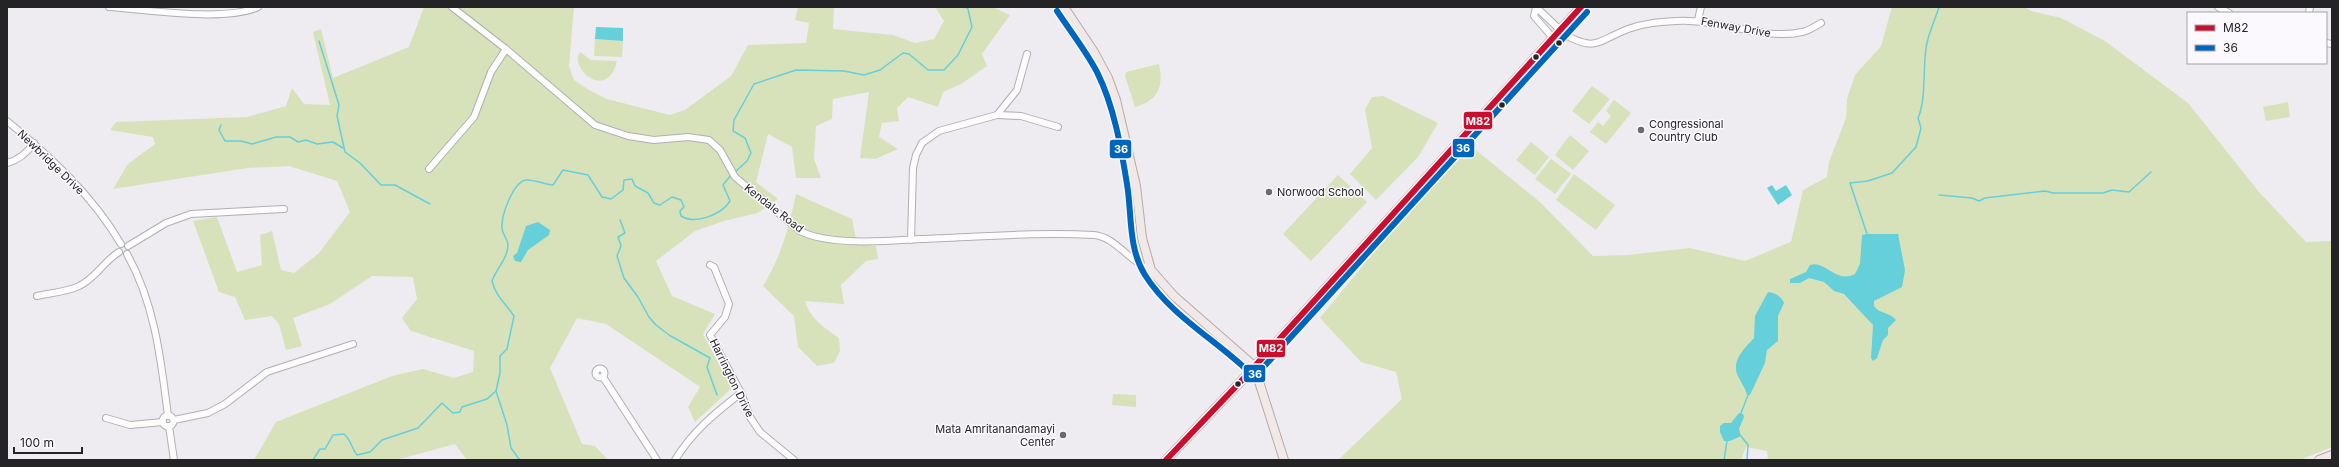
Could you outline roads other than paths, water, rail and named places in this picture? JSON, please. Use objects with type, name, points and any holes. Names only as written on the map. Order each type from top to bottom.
[{"type":"main road","points":[[1064,7],[1094,52],[1108,78],[1116,100],[1136,186],[1142,238],[1151,270],[1174,296],[1254,366],[1284,460]]},
{"type":"main road","points":[[1166,460],[1254,366],[1581,7]]},
{"type":"main road","points":[[2319,460],[2332,455]]},
{"type":"street","points":[[109,7],[220,15],[242,13],[258,7]]},
{"type":"street","name":"Kendale Road","points":[[452,7],[506,48],[595,125],[628,136],[654,140],[703,138],[710,140],[720,150],[733,174],[800,231],[810,236],[872,242],[1097,235],[1102,237],[1137,264],[1151,270]]},
{"type":"street","points":[[1536,7],[1557,27],[1556,35]]},
{"type":"street","points":[[1536,7],[1534,16],[1556,35]]},
{"type":"street","points":[[1698,20],[1701,7]]},
{"type":"street","points":[[2218,7],[2227,12]]},
{"type":"street","name":"Fenway Drive","points":[[1556,35],[1578,42],[1594,44],[1645,24],[1698,20],[1785,35],[1803,32],[1821,23]]},
{"type":"street","points":[[429,168],[474,117],[490,72],[506,48]]},
{"type":"street","points":[[996,115],[1017,90],[1027,54]]},
{"type":"street","points":[[911,240],[913,168],[916,155],[922,144],[939,131],[996,115],[1021,116],[1058,127]]},
{"type":"street","name":"Newbridge Drive","points":[[7,121],[34,143],[91,201],[121,244]]},
{"type":"street","points":[[7,163],[16,161],[28,152],[34,143]]},
{"type":"street","points":[[119,252],[119,247],[121,244],[128,246],[166,223],[191,214],[284,209]]},
{"type":"street","points":[[128,246],[127,254],[139,280],[155,326],[168,416],[174,420]]},
{"type":"street","points":[[119,252],[122,254],[127,254]]},
{"type":"street","points":[[37,296],[80,286],[91,278],[107,260],[119,252]]},
{"type":"street","name":"Harrington Drive","points":[[710,265],[714,267],[729,304],[725,317],[710,335],[740,393],[750,417],[760,432],[794,460]]},
{"type":"street","points":[[174,460],[169,426],[174,420],[208,413],[225,404],[267,372],[353,344]]},
{"type":"street","points":[[603,377],[657,460]]},
{"type":"street","points":[[675,460],[691,436],[707,419],[740,393]]},
{"type":"street","points":[[163,422],[164,418],[168,416]]},
{"type":"street","points":[[106,418],[130,425],[163,422],[165,425],[169,426]]},
{"type":"water","points":[[596,27],[623,28],[623,41],[595,39]]},
{"type":"water","points":[[1772,185],[1776,191],[1786,185],[1792,195],[1778,205],[1767,188]]},
{"type":"water","points":[[538,222],[550,230],[549,235],[528,250],[521,262],[515,261],[513,256],[517,253],[526,226]]},
{"type":"water","points":[[1898,234],[1905,270],[1902,287],[1874,301],[1874,306],[1876,309],[1894,317],[1896,320],[1888,328],[1888,335],[1883,340],[1877,358],[1873,361],[1871,358],[1873,325],[1844,294],[1834,291],[1824,282],[1809,278],[1800,283],[1790,283],[1790,279],[1806,272],[1810,265],[1816,264],[1842,276],[1855,274],[1860,264],[1862,235]]},
{"type":"water","points":[[1768,292],[1778,295],[1784,303],[1778,316],[1778,341],[1767,350],[1765,363],[1750,395],[1747,395],[1737,374],[1736,363],[1740,354],[1754,338],[1755,316]]},
{"type":"water","points":[[1739,413],[1743,414],[1744,417],[1739,429],[1741,436],[1730,441],[1724,441],[1720,432],[1720,426],[1724,423],[1731,423]]},
{"type":"waterway","points":[[735,172],[747,161],[751,153],[745,138],[733,131],[734,120],[754,84],[796,70],[844,71],[864,75],[880,70],[903,53],[909,54],[928,70],[944,70],[958,55],[972,27],[968,9],[965,7]]},
{"type":"waterway","points":[[1867,234],[1850,183],[1868,181],[1892,173],[1916,147],[1921,128],[1918,118],[1922,103],[1926,48],[1939,7]]},
{"type":"waterway","points":[[319,41],[339,105],[337,116],[345,152],[360,163],[381,185],[395,185],[430,204]]},
{"type":"waterway","points":[[221,125],[219,130],[225,141],[241,141],[252,144],[276,137],[290,137],[298,142],[306,140],[317,144],[333,142],[343,148]]},
{"type":"waterway","points":[[517,460],[519,459],[511,448],[507,425],[496,391],[500,373],[500,356],[507,349],[514,316],[498,295],[492,281],[504,259],[507,250],[508,243],[502,230],[502,223],[512,193],[521,182],[526,180],[553,185],[563,170],[588,175],[602,197],[611,199],[623,190],[624,180],[632,179],[635,186],[648,193],[654,203],[660,205],[672,197],[681,200],[684,207],[680,211],[681,216],[687,219],[700,219],[721,211],[730,201],[723,185],[731,175]]},
{"type":"waterway","points":[[1939,195],[1972,198],[1979,201],[1985,198],[2045,191],[2053,193],[2103,193],[2112,190],[2129,192],[2151,172]]},
{"type":"waterway","points":[[620,220],[625,233],[618,237],[621,246],[617,256],[624,278],[638,297],[649,317],[656,325],[669,335],[710,358],[707,367],[717,395]]},
{"type":"waterway","points":[[313,460],[320,449],[325,449],[333,435],[344,434],[349,439],[357,455],[370,452],[382,440],[418,428],[442,403],[453,413],[460,412],[462,407],[487,399],[496,391]]},
{"type":"waterway","points":[[1741,413],[1748,395]]},
{"type":"waterway","points":[[1741,436],[1748,445],[1747,460]]},
{"type":"waterway","points":[[1724,460],[1727,441]]},
{"type":"place","name":"Congressional Country Club","points":[[1641,130]]},
{"type":"place","name":"Norwood School","points":[[1269,192]]},
{"type":"place","name":"Mata Amritanandamayi Center","points":[[1063,435]]}]
